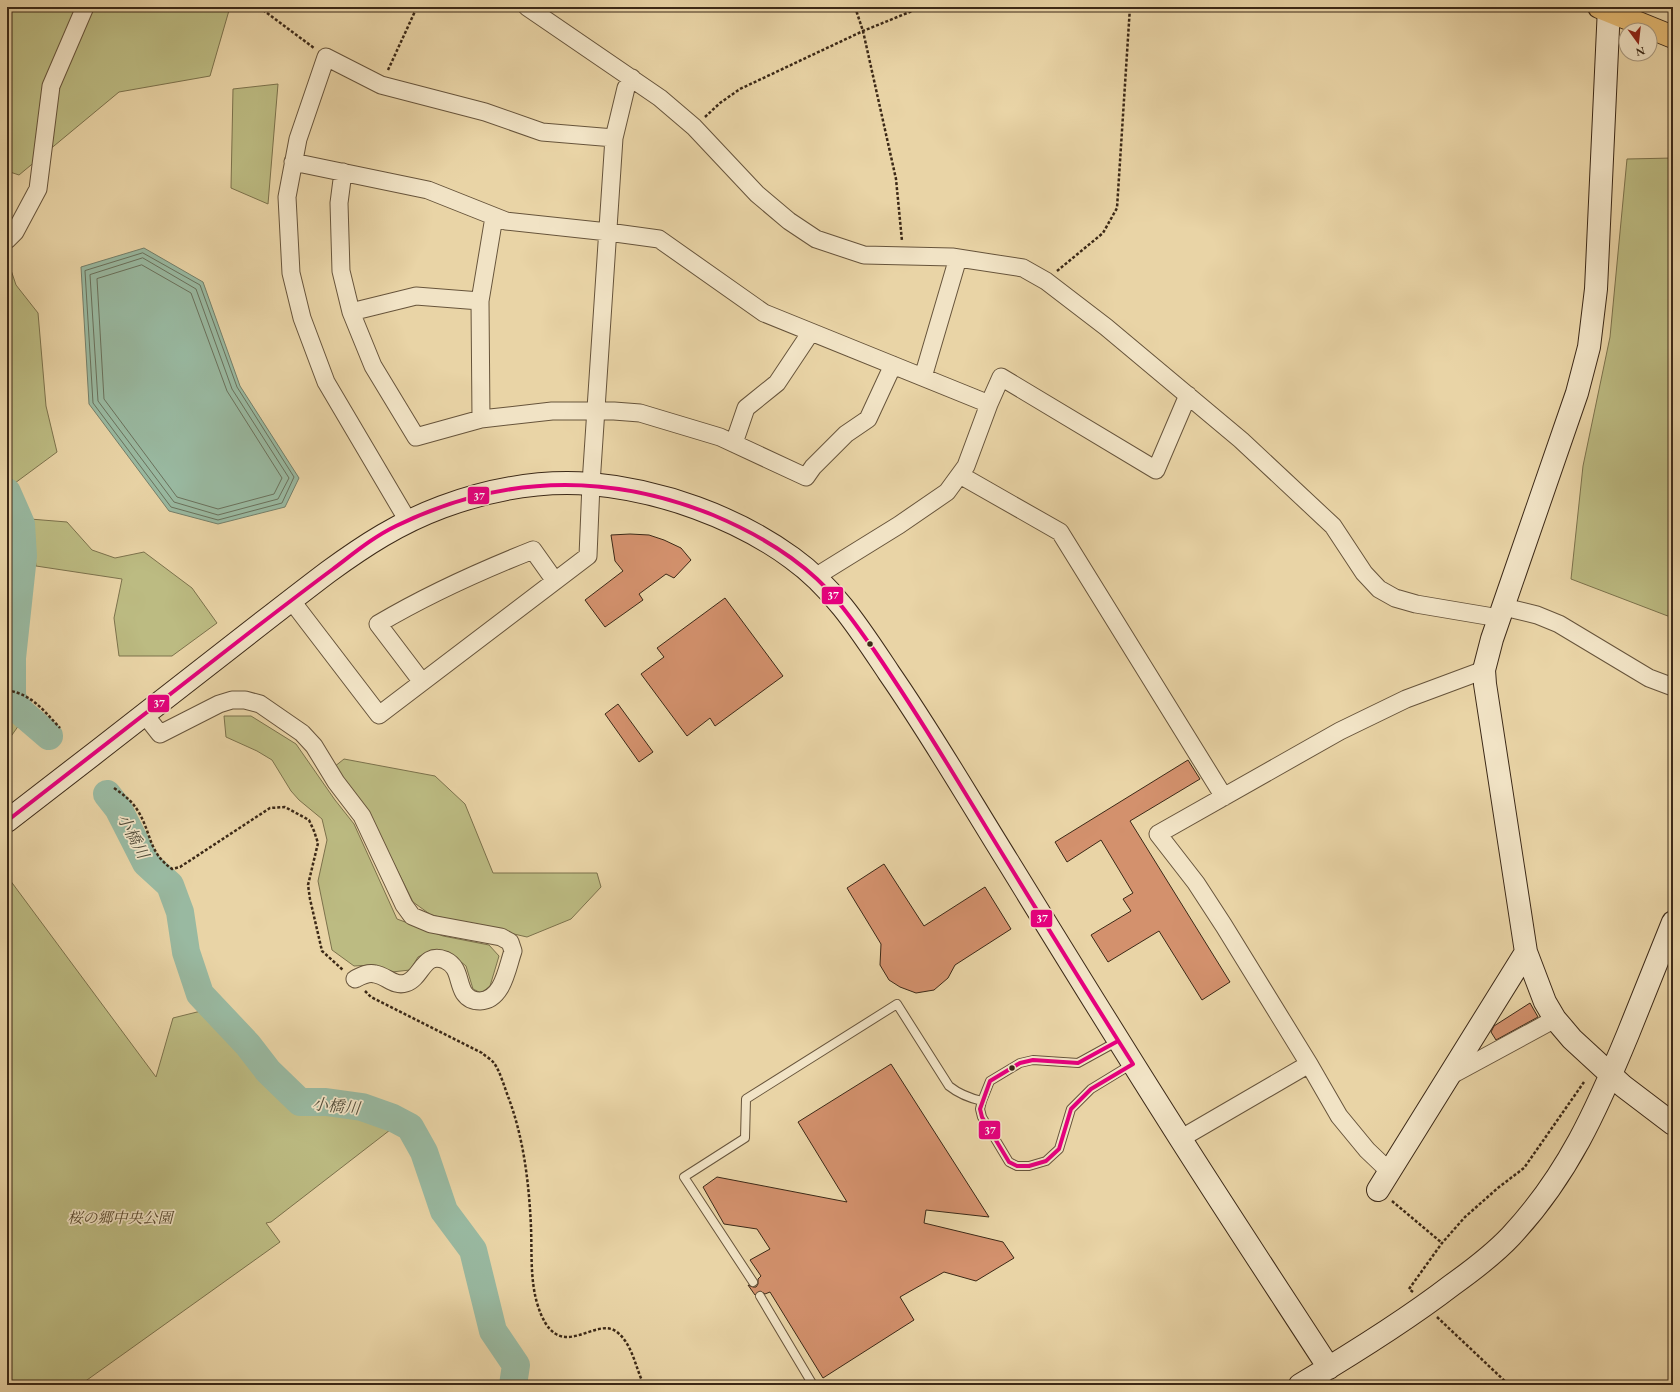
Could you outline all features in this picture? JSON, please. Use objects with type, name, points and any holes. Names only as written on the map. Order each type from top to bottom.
[{"type":"main road","points":[[1605,8],[1673,37]]},
{"type":"street","points":[[7,240],[15,232],[38,189],[51,86],[85,7]]},
{"type":"street","points":[[527,7],[660,98],[694,126],[757,194],[789,221],[816,239],[864,255],[958,258],[1023,268],[1046,280],[1241,440],[1333,526],[1364,573],[1379,589],[1396,598],[1416,604],[1537,615],[1559,624],[1649,678],[1673,687]]},
{"type":"street","points":[[1605,8],[1596,289],[1589,347],[1577,393],[1492,639],[1484,670],[1487,704],[1526,952],[1538,987],[1555,1019],[1572,1039],[1623,1086],[1673,1124]]},
{"type":"street","points":[[408,521],[326,382],[302,318],[291,273],[287,198],[298,139],[326,57],[381,85],[485,112],[542,132],[614,138]]},
{"type":"street","points":[[290,600],[379,715],[588,556],[590,484],[614,138],[626,88],[632,78]]},
{"type":"street","points":[[293,162],[428,190],[506,221],[659,239],[764,313],[989,404]]},
{"type":"street","points":[[344,172],[339,203],[340,271],[351,312],[373,366],[416,437],[481,419],[552,411],[640,413],[720,437],[806,477],[813,467],[846,434],[868,419],[893,365]]},
{"type":"street","points":[[481,419],[480,301],[494,217]]},
{"type":"street","points":[[923,377],[958,258]]},
{"type":"street","points":[[351,312],[416,296],[480,301]]},
{"type":"street","points":[[734,443],[746,408],[777,383],[811,332]]},
{"type":"street","points":[[815,577],[899,525],[947,492],[966,466],[989,404],[1001,377],[1156,470],[1188,395]]},
{"type":"street","points":[[960,475],[1060,532],[1224,797]]},
{"type":"street","points":[[7,821],[145,715],[290,600],[367,544],[408,521],[446,505],[503,490],[528,486],[590,484],[640,492],[679,502],[711,514],[752,533],[792,558],[815,577],[834,596],[856,624],[912,707],[1118,1041],[1328,1368]]},
{"type":"street","points":[[422,682],[378,624],[492,566],[533,550],[554,581]]},
{"type":"street","points":[[1484,670],[1406,699],[1354,724],[1158,834],[1196,883],[1309,1064],[1339,1116],[1367,1150],[1384,1181],[1526,952]]},
{"type":"street","points":[[145,715],[160,734],[219,704],[232,700],[246,700],[260,704],[302,733],[314,746],[336,782],[362,816],[404,906],[412,916],[431,924],[501,937],[510,942],[514,951],[498,992],[485,1001],[476,1001],[468,998],[464,993],[456,968],[450,963],[436,958],[423,966],[416,977],[410,982],[402,984],[393,983],[374,973],[355,979]]},
{"type":"street","points":[[1300,1385],[1425,1306],[1480,1264],[1511,1236],[1539,1204],[1564,1169],[1586,1131],[1611,1075],[1673,922]]},
{"type":"street","points":[[1447,1078],[1555,1019]]},
{"type":"street","points":[[1180,1139],[1309,1064]]},
{"type":"lane","points":[[753,1282],[684,1177],[745,1138],[746,1099],[897,1004],[948,1086],[969,1098],[982,1100]]},
{"type":"lane","points":[[1118,1041],[1078,1063],[1033,1060],[1020,1063],[990,1080],[980,1109],[982,1117],[1009,1162],[1017,1166],[1038,1164],[1046,1161],[1059,1149],[1071,1109],[1091,1089],[1133,1064]]},
{"type":"lane","points":[[760,1296],[813,1385]]},
{"type":"path","points":[[259,7],[326,57]]},
{"type":"path","points":[[381,85],[417,7]]},
{"type":"path","points":[[855,7],[863,32],[896,179],[903,256]]},
{"type":"path","points":[[694,126],[720,103],[740,89],[863,32],[922,7]]},
{"type":"path","points":[[1046,280],[1102,233],[1117,208],[1130,7]]},
{"type":"path","points":[[7,690],[28,696],[60,728]]},
{"type":"path","points":[[114,788],[129,798],[139,812],[154,850],[163,862],[172,869],[180,867],[270,808],[285,807],[309,820],[318,843],[308,885],[322,951],[355,979],[371,997],[482,1053],[494,1063],[518,1124],[528,1183],[533,1276],[537,1303],[545,1322],[557,1335],[569,1338],[604,1328],[616,1331],[631,1349],[644,1385]]},
{"type":"path","points":[[1509,1385],[1409,1289],[1442,1243],[1466,1217],[1499,1187],[1524,1168],[1584,1082]]},
{"type":"path","points":[[1384,1181],[1442,1243]]},
{"type":"green space","points":[[7,7],[230,7],[210,76],[119,92],[19,175],[7,171]]},
{"type":"green space","points":[[278,84],[268,204],[231,188],[233,89]]},
{"type":"green space","points":[[1673,158],[1673,618],[1571,579],[1583,466],[1610,337],[1627,159]]},
{"type":"green space","points":[[7,258],[16,285],[38,313],[46,406],[57,452],[15,483],[7,473]]},
{"type":"green space","points":[[30,519],[67,522],[92,550],[115,558],[144,552],[192,588],[217,623],[172,656],[119,656],[114,618],[122,579],[36,566]]},
{"type":"green space","points":[[7,710],[19,725],[7,742]]},
{"type":"green space","points":[[224,716],[251,716],[296,744],[335,800],[354,824],[397,919],[443,936],[489,945],[499,956],[490,986],[481,993],[473,989],[466,966],[449,952],[432,950],[418,957],[410,970],[392,972],[373,965],[354,966],[332,950],[318,881],[327,840],[322,819],[299,800],[291,791],[272,760],[257,751],[226,737]]},
{"type":"green space","points":[[344,759],[435,776],[465,804],[493,873],[597,873],[601,887],[571,919],[527,937],[431,915],[413,902],[367,809],[334,767]]},
{"type":"green space","name":"桜の郷中央公園","points":[[7,876],[156,1077],[173,1018],[201,1011],[291,1103],[342,1111],[390,1130],[271,1222],[266,1223],[280,1242],[80,1385],[7,1385]]},
{"type":"water","points":[[144,248],[203,282],[240,386],[299,478],[285,507],[218,524],[169,511],[89,404],[81,267]]},
{"type":"building","points":[[611,535],[649,535],[664,540],[681,548],[691,560],[674,578],[666,574],[639,594],[643,600],[605,627],[585,600],[623,571],[615,561]]},
{"type":"building","points":[[725,598],[783,676],[715,726],[710,718],[687,736],[641,674],[664,657],[657,648]]},
{"type":"building","points":[[618,704],[653,752],[639,762],[605,714]]},
{"type":"building","points":[[1188,760],[1200,779],[1130,821],[1230,982],[1202,1000],[1159,931],[1108,962],[1091,935],[1131,911],[1123,899],[1133,893],[1101,840],[1067,862],[1055,842]]},
{"type":"building","points":[[884,864],[924,926],[985,887],[1011,929],[955,965],[948,978],[934,990],[916,993],[900,987],[889,980],[880,965],[881,944],[847,888]]},
{"type":"building","points":[[1530,1003],[1538,1017],[1496,1040],[1491,1032],[1494,1026]]},
{"type":"building","points":[[891,1064],[989,1217],[926,1210],[924,1223],[1003,1242],[1014,1258],[976,1281],[944,1272],[900,1297],[914,1320],[823,1378],[770,1292],[765,1294],[760,1291],[755,1295],[748,1285],[756,1287],[758,1284],[758,1279],[761,1276],[750,1260],[770,1249],[757,1229],[724,1224],[703,1187],[717,1177],[847,1202],[798,1122]]},
{"type":"waterway","name":"小橋川","points":[[7,492],[21,524],[23,556],[12,658],[12,698],[21,712],[49,736]]},
{"type":"waterway","name":"小橋川","points":[[107,794],[118,808],[146,863],[170,885],[180,912],[186,952],[200,994],[248,1045],[268,1071],[300,1102],[326,1102],[362,1107],[393,1118],[410,1127],[424,1152],[444,1211],[473,1250],[493,1331],[516,1365],[513,1385]]},
{"type":"transit line","name":"37","points":[[7,821],[283,606],[363,546],[388,530],[435,509],[474,497],[514,489],[553,485],[593,486],[633,491],[673,501],[713,515],[755,535],[793,559],[833,595],[874,650],[912,707],[1133,1064],[1091,1089],[1071,1109],[1059,1149],[1046,1161],[1029,1166],[1017,1166],[1009,1162],[982,1117],[980,1109],[990,1081],[1020,1063],[1033,1060],[1078,1063],[1118,1041]]}]
